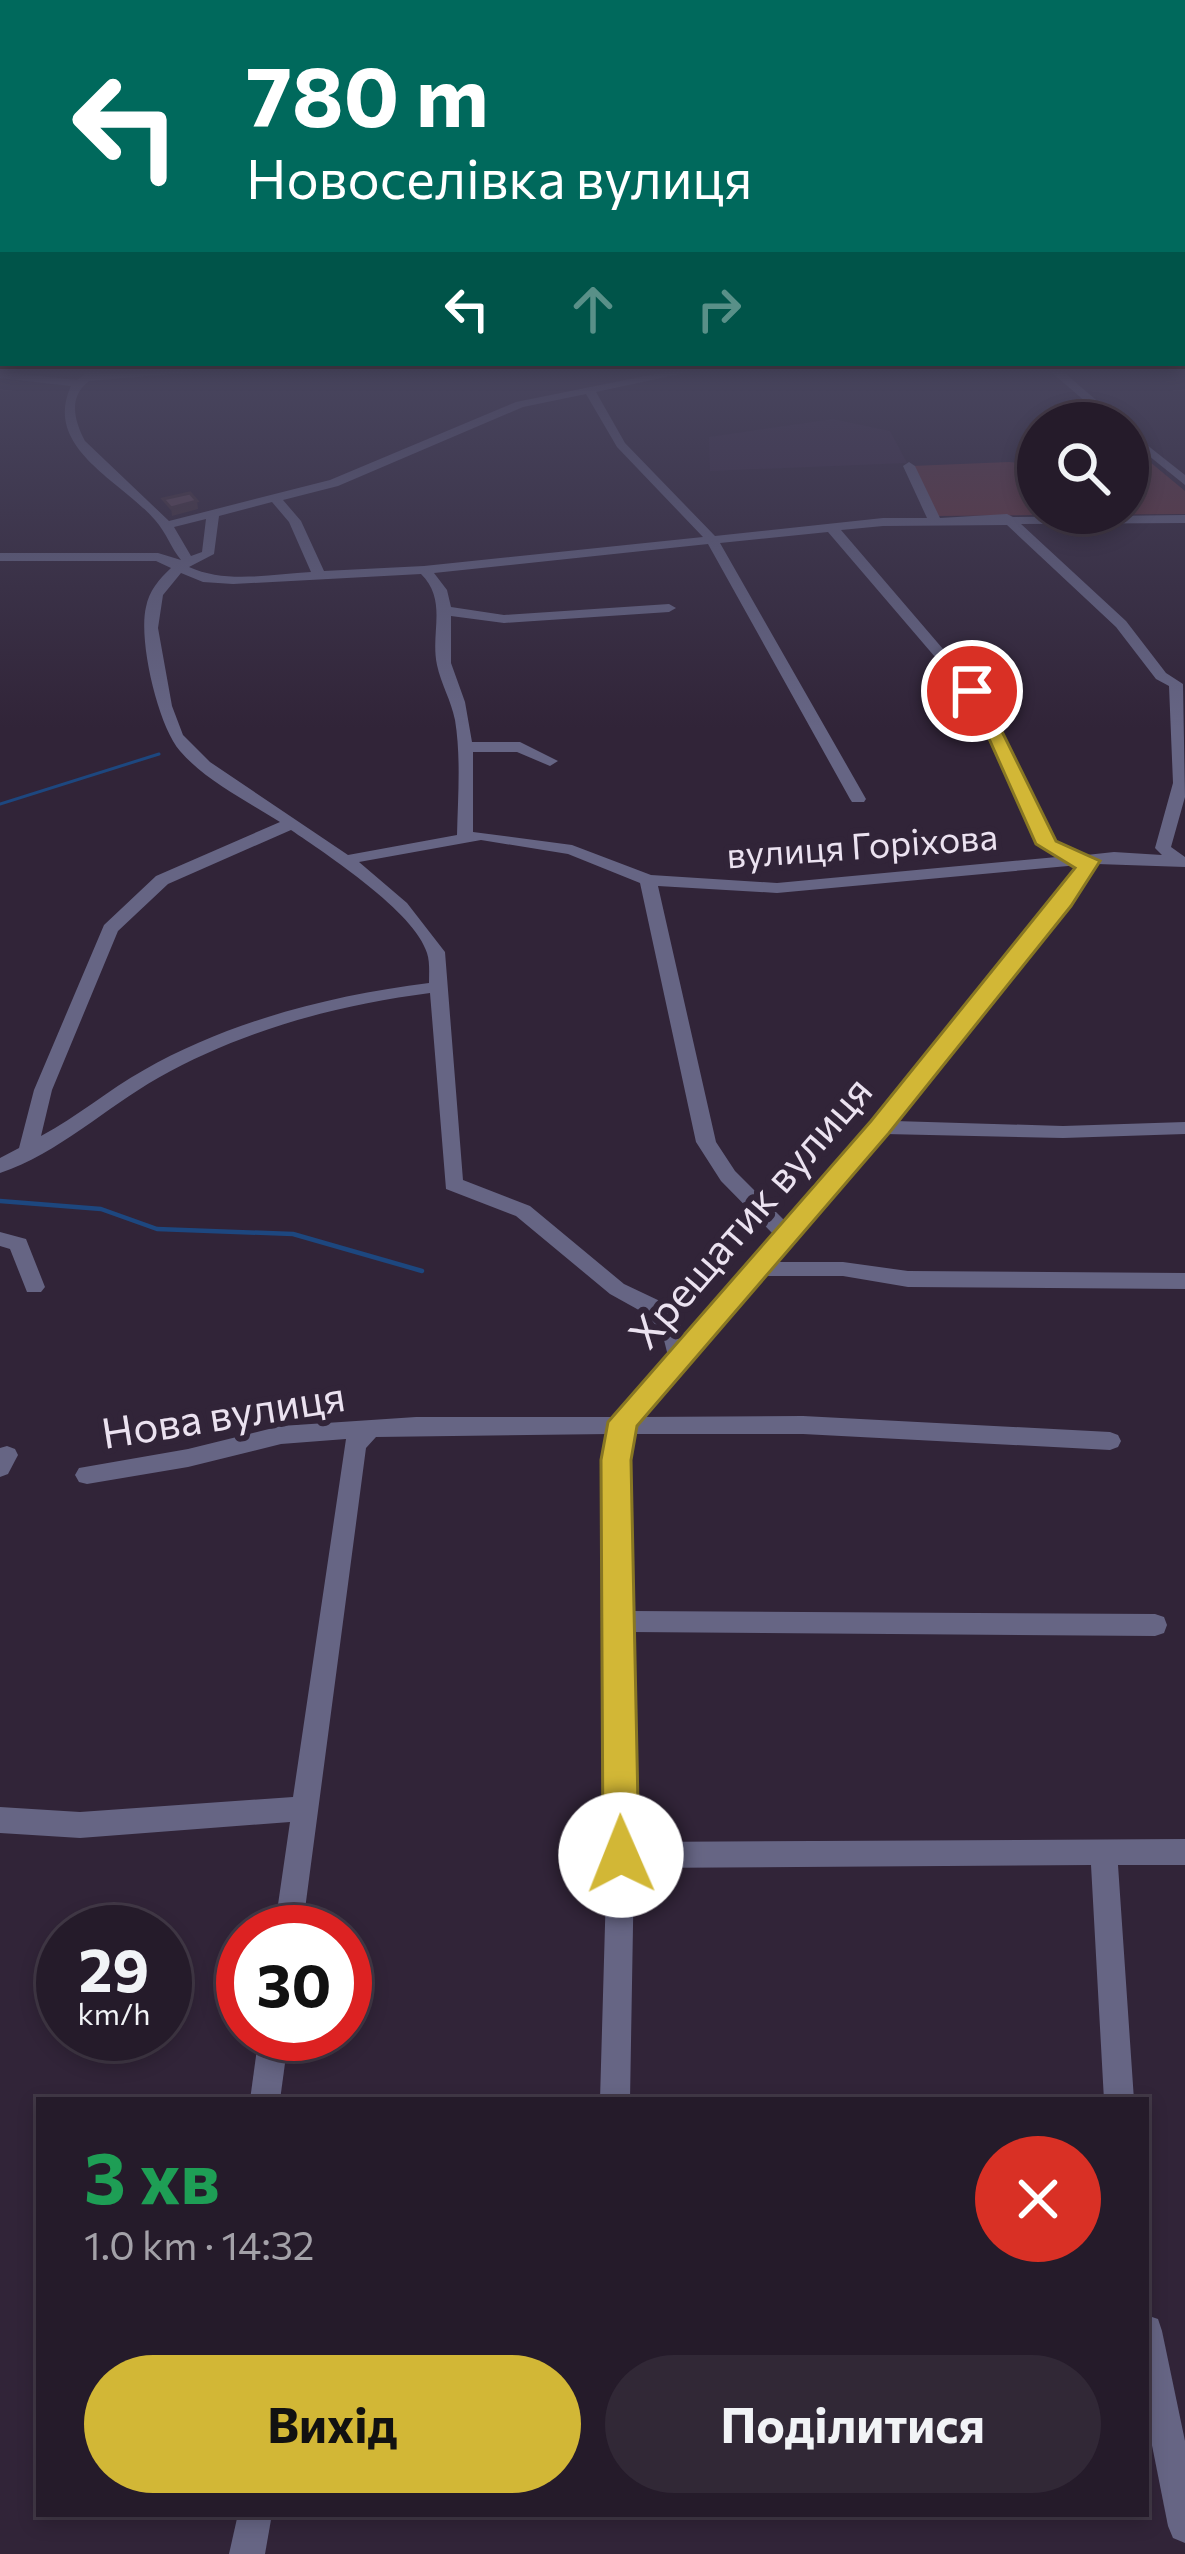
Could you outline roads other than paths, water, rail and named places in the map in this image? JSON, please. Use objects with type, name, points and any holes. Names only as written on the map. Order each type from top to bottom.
[{"type":"street","points":[[130,489],[168,525],[185,564]]},
{"type":"street","points":[[168,525],[311,489]]},
{"type":"street","points":[[667,489],[712,540],[857,799]]},
{"type":"street","points":[[920,489],[934,519]]},
{"type":"street","points":[[276,500],[295,521],[319,576]]},
{"type":"street","points":[[213,517],[208,554],[159,584],[150,615],[167,716],[186,748],[345,860],[428,934],[436,952],[453,1184],[523,1211],[617,1289],[654,1308],[672,1329],[679,1357]]},
{"type":"street","points":[[1007,518],[1121,624],[1161,676],[1176,684],[1182,792],[1164,840],[1165,851],[1180,861]]},
{"type":"street","points":[[0,557],[158,557],[220,580],[424,570],[934,519],[1185,519]]},
{"type":"street","points":[[832,527],[972,691],[1047,844],[1082,861]]},
{"type":"street","points":[[424,570],[444,593],[447,611],[442,652],[459,703],[465,747],[465,835]]},
{"type":"street","points":[[447,611],[504,619],[669,608]]},
{"type":"street","points":[[465,747],[520,747],[550,760]]},
{"type":"street","points":[[28,1150],[43,1090],[103,942],[128,908],[162,880],[290,824]]},
{"type":"street","name":"вулиця Горіхова","points":[[345,860],[465,835],[572,850],[648,880],[777,888],[1127,856],[1180,861]]},
{"type":"street","points":[[1127,856],[1164,840]]},
{"type":"street","name":"Хрещатик вулиця","points":[[622,1422],[880,1127],[1064,901],[1082,861]]},
{"type":"street","points":[[648,880],[706,1142],[728,1176],[787,1235]]},
{"type":"street","points":[[0,1166],[68,1130],[151,1074],[238,1034],[358,998],[438,987]]},
{"type":"street","points":[[880,1127],[1063,1132],[1185,1128]]},
{"type":"street","points":[[0,1239],[19,1244],[34,1287]]},
{"type":"street","points":[[756,1269],[844,1269],[908,1279],[1185,1281]]},
{"type":"street","points":[[615,2097],[621,1855],[616,1460],[622,1422]]},
{"type":"street","name":"Нова вулиця","points":[[87,1475],[188,1458],[281,1435],[371,1428],[622,1422],[803,1425],[1109,1442]]},
{"type":"street","points":[[292,1905],[355,1445],[371,1428]]},
{"type":"street","points":[[617,1621],[1156,1625]]},
{"type":"street","points":[[0,1820],[80,1825],[306,1808]]},
{"type":"street","points":[[621,1855],[1185,1852]]},
{"type":"street","points":[[1104,1853],[1119,2097]]},
{"type":"street","points":[[265,2097],[270,2061]]},
{"type":"street","points":[[1149,2346],[1185,2526]]},
{"type":"street","points":[[247,2554],[254,2517]]},
{"type":"waterway","points":[[0,804],[159,754]]},
{"type":"waterway","points":[[0,1201],[101,1209],[157,1229],[293,1234],[422,1271]]}]
